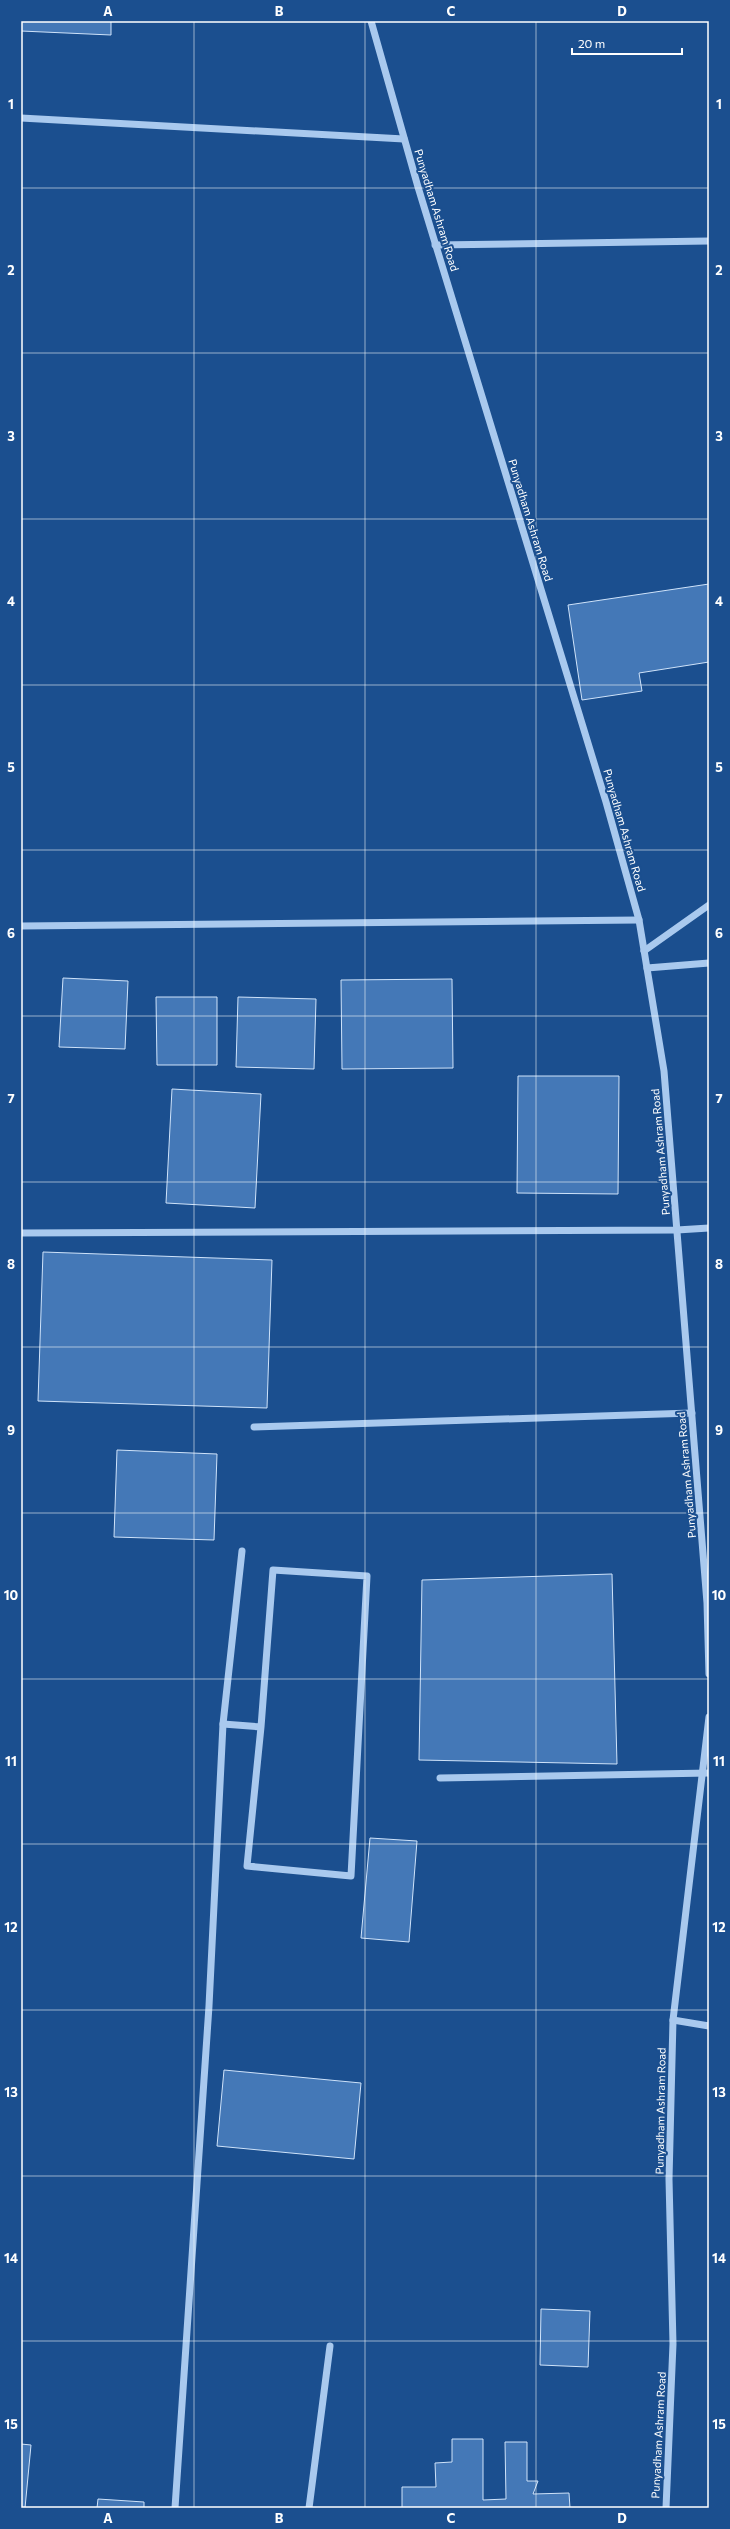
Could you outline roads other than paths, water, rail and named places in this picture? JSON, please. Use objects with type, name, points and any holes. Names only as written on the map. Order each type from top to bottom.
[{"type":"street","name":"Punyadham Ashram Road","points":[[371,21],[435,245],[606,802],[640,920],[664,1071],[707,1603],[709,1674]]},
{"type":"street","points":[[21,118],[404,139]]},
{"type":"street","points":[[435,245],[709,241]]},
{"type":"street","points":[[644,951],[709,905]]},
{"type":"street","points":[[21,926],[640,920]]},
{"type":"street","points":[[647,968],[709,963]]},
{"type":"street","points":[[21,1233],[677,1230],[709,1228]]},
{"type":"street","points":[[254,1427],[692,1413]]},
{"type":"street","points":[[175,2508],[209,2006],[223,1724],[242,1551]]},
{"type":"street","points":[[272,1570],[367,1576],[351,1876],[247,1866],[261,1727],[272,1570]]},
{"type":"street","name":"Punyadham Ashram Road","points":[[666,2508],[673,2344],[669,2179],[673,2020],[706,1773],[709,1717]]},
{"type":"street","points":[[223,1724],[261,1727]]},
{"type":"street","points":[[440,1778],[706,1773]]},
{"type":"street","points":[[673,2020],[709,2026]]},
{"type":"street","points":[[309,2508],[330,2346]]}]
